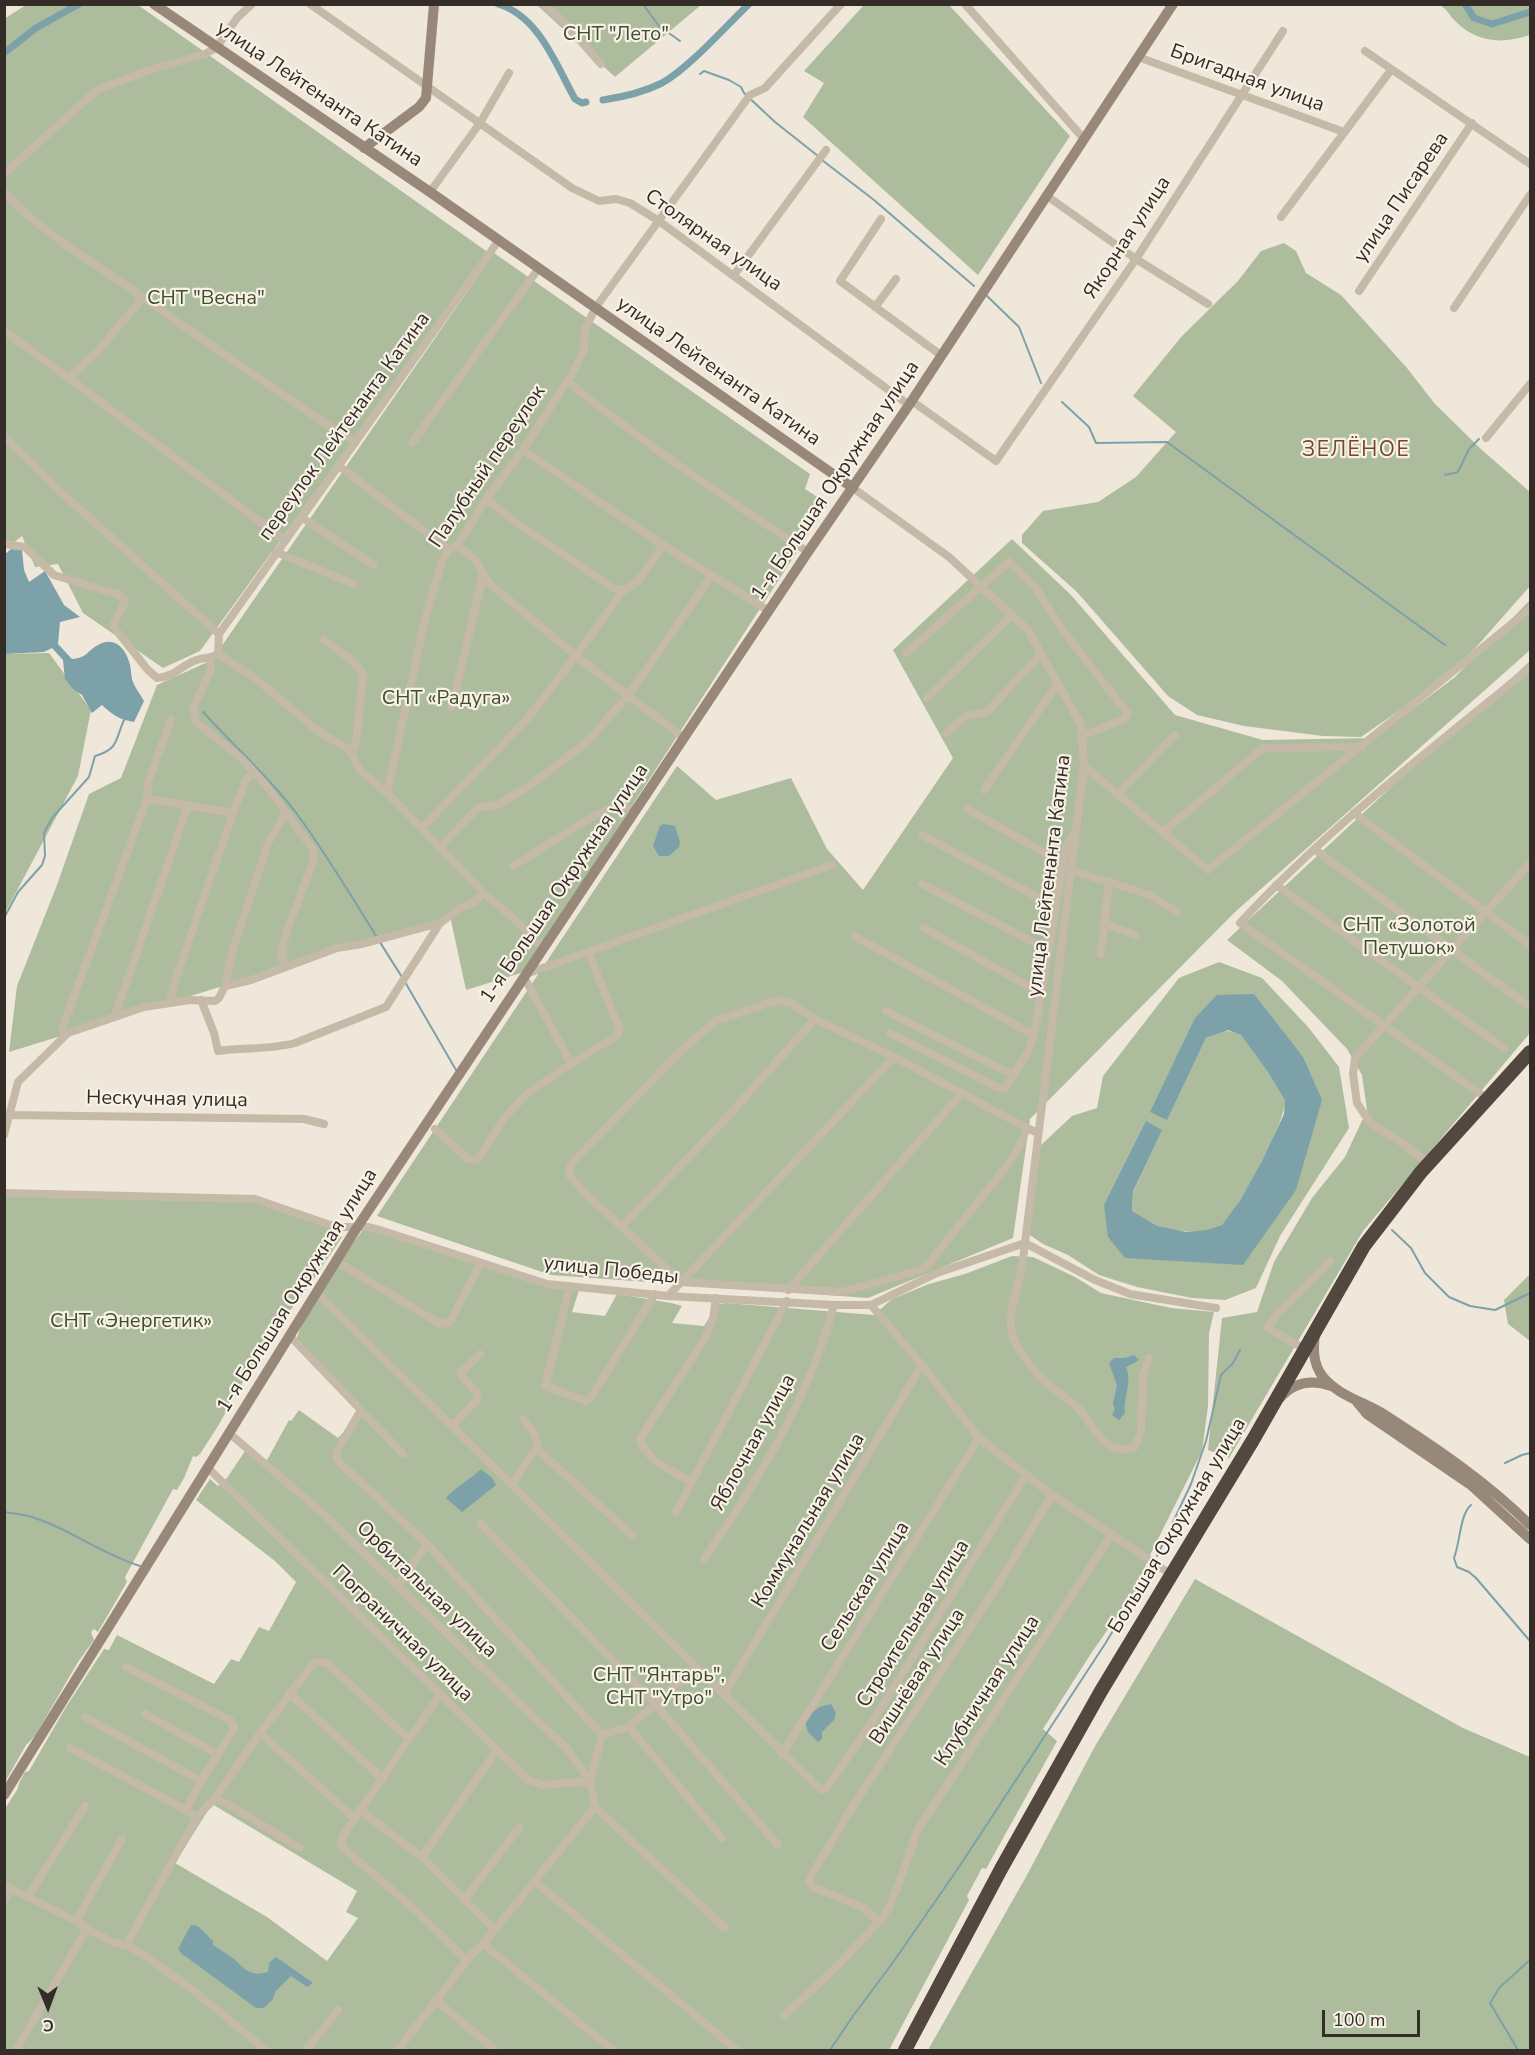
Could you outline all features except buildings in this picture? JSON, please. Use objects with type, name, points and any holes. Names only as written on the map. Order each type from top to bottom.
[{"type":"highway","name":"Большая Окружная улица","points":[[905,2050],[1012,1849],[1101,1691],[1172,1575],[1364,1246],[1429,1164],[1530,1052]]},
{"type":"street","name":"улица Лейтенанта Катина","points":[[154,4],[540,268],[853,488],[949,557],[1028,630],[1081,725],[1084,766],[1025,1243],[1018,1290],[1012,1307],[1013,1337],[1019,1350],[1048,1385],[1078,1409],[1108,1444],[1122,1450],[1134,1448],[1142,1432],[1143,1376],[1149,1358]]},
{"type":"street","points":[[4,174],[97,90],[150,70],[205,54],[216,48],[237,18],[252,4]]},
{"type":"street","name":"Столярная улица","points":[[310,4],[572,188],[598,201],[616,199],[630,203],[659,221],[911,403],[996,460]]},
{"type":"street","points":[[364,148],[419,107],[426,98],[434,4]]},
{"type":"street","points":[[544,4],[565,23],[601,64]]},
{"type":"street","name":"Палубный переулок","points":[[387,793],[426,615],[443,560],[523,450],[575,369],[585,349],[585,329],[596,307],[750,95],[765,88],[841,4]]},
{"type":"street","points":[[965,4],[1084,140]]},
{"type":"street","name":"1-я Большая Окружная улица","points":[[4,1795],[356,1229],[808,552],[911,403],[1173,4]]},
{"type":"street","name":"Якорная улица","points":[[996,460],[1136,259],[1282,31]]},
{"type":"street","points":[[1365,51],[1530,164]]},
{"type":"street","name":"Бригадная улица","points":[[1138,57],[1344,132]]},
{"type":"street","points":[[1281,217],[1391,70]]},
{"type":"street","points":[[430,192],[480,123],[509,73]]},
{"type":"street","name":"улица Писарева","points":[[1359,291],[1472,123]]},
{"type":"street","points":[[734,275],[826,150]]},
{"type":"street","points":[[4,192],[71,248],[236,364],[355,443]]},
{"type":"street","points":[[1454,308],[1530,195]]},
{"type":"street","points":[[1047,196],[1136,259],[1208,304]]},
{"type":"street","points":[[881,219],[840,281],[942,356]]},
{"type":"street","name":"переулок Лейтенанта Катина","points":[[219,634],[499,240]]},
{"type":"street","points":[[412,443],[540,268]]},
{"type":"street","points":[[876,307],[896,279]]},
{"type":"street","points":[[69,378],[97,352],[143,298]]},
{"type":"street","points":[[4,331],[284,540]]},
{"type":"street","points":[[567,381],[596,405],[729,500],[808,552]]},
{"type":"street","points":[[1486,438],[1503,420],[1530,384]]},
{"type":"street","points":[[4,436],[64,495],[219,634],[218,654]]},
{"type":"street","points":[[523,450],[663,544],[769,611]]},
{"type":"street","points":[[339,466],[453,548],[476,559],[488,582],[576,656],[684,738]]},
{"type":"street","points":[[486,499],[613,588],[624,589]]},
{"type":"street","points":[[301,517],[374,565]]},
{"type":"street","points":[[4,544],[25,547],[54,574],[120,595],[125,601],[112,626],[157,678],[168,677],[196,660],[218,654]]},
{"type":"street","points":[[422,828],[527,719],[624,589],[634,583],[663,544]]},
{"type":"street","points":[[276,552],[354,584]]},
{"type":"street","points":[[906,653],[1009,562],[1037,590],[1064,632],[1128,714],[1124,719],[1082,736]]},
{"type":"street","points":[[452,707],[483,574]]},
{"type":"street","points":[[440,846],[478,808],[497,805],[529,786],[586,743],[628,696],[712,575]]},
{"type":"street","points":[[1084,766],[1208,870],[1530,609]]},
{"type":"street","points":[[927,698],[1012,615]]},
{"type":"street","points":[[324,640],[354,662],[362,671],[356,742],[354,748],[350,750]]},
{"type":"street","points":[[218,654],[256,679],[318,730],[350,750],[359,769],[387,793],[484,893],[543,948]]},
{"type":"street","points":[[946,733],[966,716],[986,713],[1041,654]]},
{"type":"street","points":[[210,658],[211,669],[192,709],[196,722],[241,758],[266,785],[314,852],[314,859],[281,952],[285,966]]},
{"type":"street","points":[[1482,1095],[1240,923],[1276,885],[1354,813],[1530,668]]},
{"type":"street","points":[[984,790],[1058,683]]},
{"type":"street","points":[[63,1036],[63,1026],[147,799],[148,782],[171,720]]},
{"type":"street","points":[[1117,795],[1175,735]]},
{"type":"street","points":[[1163,832],[1263,748],[1362,747]]},
{"type":"street","points":[[171,1002],[177,975],[233,813],[246,780],[253,772]]},
{"type":"street","points":[[147,799],[233,813]]},
{"type":"street","points":[[115,1016],[188,805]]},
{"type":"street","points":[[513,866],[597,814],[620,806],[636,809]]},
{"type":"street","points":[[967,809],[1063,863]]},
{"type":"street","points":[[4,1135],[18,1082],[63,1036],[144,1007],[171,1002],[215,1001],[219,998],[225,986],[233,949],[268,843],[286,813]]},
{"type":"street","points":[[1354,813],[1530,945]]},
{"type":"street","points":[[890,1033],[999,1088],[1004,1089],[1007,1086],[1027,1053],[1034,1035],[1066,848],[1076,827]]},
{"type":"street","points":[[922,836],[1056,907]]},
{"type":"street","points":[[1314,849],[1530,1008]]},
{"type":"street","points":[[1429,1164],[1395,1138],[1371,1124],[1357,1103],[1353,1074],[1355,1058],[1530,863]]},
{"type":"street","points":[[572,1063],[525,976],[832,865]]},
{"type":"street","points":[[1070,870],[1150,895],[1177,912]]},
{"type":"street","points":[[1101,954],[1109,882]]},
{"type":"street","points":[[922,884],[1048,950]]},
{"type":"street","points":[[1276,885],[1505,1049]]},
{"type":"street","points":[[201,1000],[214,1033],[218,1051],[279,1047],[370,1014],[386,1007],[440,923],[459,909],[475,902],[484,893]]},
{"type":"street","points":[[1104,922],[1135,936]]},
{"type":"street","points":[[225,986],[251,980],[337,948],[440,923]]},
{"type":"street","points":[[924,928],[1042,994]]},
{"type":"street","points":[[854,936],[1034,1035]]},
{"type":"street","points":[[435,1129],[467,1158],[474,1160],[480,1158],[506,1117],[529,1092],[616,1037],[619,1032],[618,1025],[588,952]]},
{"type":"street","points":[[1027,1128],[1010,1162],[924,1269],[842,1292],[681,1282],[570,1176],[570,1165],[679,1053],[715,1021],[778,1000],[791,1003],[815,1019],[894,1057],[1038,1133]]},
{"type":"street","points":[[886,1011],[1013,1075]]},
{"type":"street","points":[[622,1226],[721,1124],[815,1019]]},
{"type":"street","points":[[668,1296],[894,1057]]},
{"type":"street","points":[[788,1290],[961,1094]]},
{"type":"street","name":"Нескучная улица","points":[[9,1114],[304,1119],[324,1124]]},
{"type":"street","name":"улица Победы","points":[[4,1193],[255,1199],[336,1227],[356,1229],[369,1227],[380,1230],[547,1284],[668,1296],[871,1305]]},
{"type":"street","points":[[1172,1575],[1053,1496],[979,1438],[871,1305],[937,1273],[1025,1243],[1095,1280],[1130,1294],[1216,1308]]},
{"type":"street","points":[[336,1261],[440,1324],[450,1323],[482,1263]]},
{"type":"street","points":[[1305,1349],[1268,1328],[1280,1311],[1330,1261]]},
{"type":"street","points":[[570,1286],[545,1386],[586,1401],[590,1399],[655,1294]]},
{"type":"street","points":[[316,1292],[782,1754]]},
{"type":"street","points":[[692,1482],[657,1462],[643,1450],[640,1439],[704,1340],[713,1319],[716,1298]]},
{"type":"street","points":[[676,1512],[787,1301]]},
{"type":"street","name":"Яблочная улица","points":[[705,1559],[732,1519],[797,1405],[825,1338],[834,1305]]},
{"type":"street","points":[[1316,1331],[1315,1364],[1331,1386]]},
{"type":"street","points":[[289,1335],[403,1454]]},
{"type":"street","points":[[452,1426],[478,1399],[477,1393],[461,1372],[480,1354]]},
{"type":"street","name":"Коммунальная улица","points":[[724,1694],[922,1365]]},
{"type":"street","points":[[1273,1404],[1291,1388],[1301,1383],[1321,1382],[1331,1386],[1356,1402],[1367,1414],[1471,1485],[1530,1539]]},
{"type":"street","points":[[1356,1402],[1372,1407],[1449,1457],[1530,1525]]},
{"type":"street","points":[[361,1410],[338,1449],[336,1456],[339,1462],[427,1544],[602,1735]]},
{"type":"street","points":[[523,1419],[535,1434],[538,1450],[632,1535]]},
{"type":"street","name":"Орбитальная улица","points":[[229,1433],[319,1510],[568,1750],[590,1781]]},
{"type":"street","name":"Сельская улица","points":[[782,1754],[979,1438]]},
{"type":"street","points":[[512,1485],[533,1452],[538,1450]]},
{"type":"street","name":"Пограничная улица","points":[[208,1468],[528,1780],[543,1785],[590,1781]]},
{"type":"street","name":"Строительная улица","points":[[782,1754],[817,1789],[826,1789],[873,1721],[1026,1475]]},
{"type":"street","name":"Вишнёвая улица","points":[[879,1922],[864,1908],[813,1887],[809,1882],[811,1876],[853,1806],[1053,1496]]},
{"type":"street","points":[[481,1524],[655,1704],[778,1845]]},
{"type":"street","name":"Клубничная улица","points":[[784,2016],[832,1971],[879,1922],[889,1908],[913,1840],[923,1821],[1112,1534]]},
{"type":"street","points":[[397,1586],[427,1544]]},
{"type":"street","points":[[126,1945],[197,1817],[215,1798],[289,1693],[314,1663],[320,1661],[327,1664],[409,1739]]},
{"type":"street","points":[[126,1667],[230,1720],[234,1726],[186,1810]]},
{"type":"street","points":[[602,1735],[629,1727],[695,1667]]},
{"type":"street","points":[[289,1693],[383,1779]]},
{"type":"street","points":[[440,1695],[341,1839],[342,1846],[413,1908],[467,1961]]},
{"type":"street","points":[[145,1714],[217,1754]]},
{"type":"street","points":[[85,1718],[201,1781]]},
{"type":"street","points":[[629,1727],[722,1838]]},
{"type":"street","points":[[260,1733],[354,1818]]},
{"type":"street","points":[[602,1735],[590,1781],[596,1807],[725,1929]]},
{"type":"street","points":[[70,1748],[197,1817]]},
{"type":"street","points":[[422,1857],[497,1750]]},
{"type":"street","points":[[215,1798],[300,1848]]},
{"type":"street","points":[[28,1897],[85,1806]]},
{"type":"street","points":[[398,2050],[467,1961],[596,1807]]},
{"type":"street","points":[[360,1810],[422,1857],[494,1929]]},
{"type":"street","points":[[464,1899],[519,1828]]},
{"type":"street","points":[[76,1921],[123,1839]]},
{"type":"street","points":[[534,1881],[737,2050]]},
{"type":"street","points":[[4,1900],[8,1888],[115,1943],[126,1945],[185,1983],[266,2050]]},
{"type":"street","points":[[16,2050],[87,1929]]},
{"type":"street","points":[[483,1944],[613,2050]]},
{"type":"street","points":[[437,2001],[495,2050]]},
{"type":"street","points":[[306,2050],[338,2010]]},
{"type":"green space","name":"СНТ \"Весна\"","points":[[26,5],[138,5],[489,253],[200,651],[163,668],[83,613],[58,564],[35,567],[22,536],[5,549],[4,19]]},
{"type":"green space","name":"СНТ \"Лето\"","points":[[537,5],[701,5],[615,77]]},
{"type":"green space","points":[[864,5],[949,5],[1070,136],[978,275],[803,117],[824,83],[804,71]]},
{"type":"green space","points":[[1440,5],[1530,5],[1530,35],[1510,40],[1482,38],[1464,29]]},
{"type":"green space","points":[[1284,243],[1296,251],[1306,273],[1341,295],[1407,368],[1435,404],[1482,450],[1530,492],[1530,586],[1454,669],[1361,737],[1323,736],[1244,726],[1197,715],[1168,696],[1077,592],[1022,543],[1022,535],[1043,511],[1098,502],[1136,477],[1176,432],[1133,396],[1182,336],[1238,281],[1261,251]]},
{"type":"green space","name":"СНТ «Радуга»","points":[[494,253],[810,474],[805,489],[828,504],[524,972],[466,990],[450,916],[9,1052],[17,986],[57,885],[89,794],[121,778],[157,685],[212,660]]},
{"type":"green space","points":[[1012,539],[1071,595],[1175,715],[1263,740],[1374,738],[1455,677],[1530,600],[1530,650],[1235,912],[1030,1119],[1013,1238],[868,1298],[551,1275],[377,1216],[677,766],[716,800],[791,778],[827,849],[863,890],[953,758],[893,650]]},
{"type":"green space","points":[[49,653],[91,710],[78,776],[5,913],[5,654]]},
{"type":"green space","name":"СНТ «Золотой Петушок»","points":[[1530,661],[1530,1033],[1363,1231],[1229,1458],[1208,1450],[1222,1318],[1257,1312],[1274,1262],[1312,1198],[1345,1157],[1367,1110],[1362,1075],[1347,1049],[1282,981],[1227,940]]},
{"type":"green space","points":[[1219,962],[1262,978],[1309,1028],[1339,1067],[1349,1128],[1280,1236],[1256,1288],[1225,1300],[1192,1298],[1137,1287],[1099,1275],[1027,1233],[1040,1146],[1072,1116],[1097,1108],[1103,1076],[1179,978]],"holes":[[[1217,995],[1322,1100],[1243,1265],[1104,1205],[1161,1131],[1133,1193],[1132,1211],[1149,1223],[1179,1231],[1216,1228],[1229,1217],[1250,1185],[1279,1124],[1285,1099],[1241,1035],[1226,1031],[1206,1038],[1167,1119]]]},
{"type":"green space","name":"СНТ «Энергетик»","points":[[5,1192],[238,1196],[330,1228],[342,1237],[262,1348],[200,1454],[193,1456],[184,1478],[177,1490],[173,1489],[125,1577],[127,1582],[98,1632],[94,1629],[91,1632],[94,1640],[78,1662],[5,1782]]},
{"type":"green space","name":"СНТ \"Янтарь\", СНТ \"Утро\"","points":[[364,1228],[579,1290],[572,1312],[605,1316],[617,1294],[682,1306],[672,1323],[704,1326],[718,1304],[726,1303],[874,1315],[892,1299],[1012,1256],[1033,1257],[1075,1277],[1101,1293],[1171,1308],[1214,1312],[1209,1333],[1208,1406],[1202,1451],[1134,1592],[1043,1729],[1057,1741],[986,1869],[982,1868],[967,1896],[969,1900],[889,2050],[5,2050],[4,1810],[66,1707],[104,1649],[109,1650],[117,1635],[214,1684],[231,1659],[239,1662],[259,1627],[269,1631],[296,1582],[275,1561],[196,1500],[210,1479],[218,1486],[227,1478],[247,1448],[266,1462],[289,1420],[291,1421],[299,1410],[338,1438],[364,1409],[295,1344],[307,1313],[334,1269]],"holes":[[[212,1804],[357,1891],[346,1912],[358,1918],[327,1961],[267,1917],[175,1863]]]},
{"type":"green space","points":[[1530,1274],[1530,1341],[1508,1324],[1504,1300]]},
{"type":"green space","points":[[1195,1579],[1463,1728],[1530,1757],[1530,2050],[928,2050],[1027,1875],[1094,1748]]},
{"type":"water","points":[[11,549],[22,550],[24,570],[29,582],[45,571],[64,605],[80,617],[60,622],[58,644],[72,659],[81,657],[106,642],[116,643],[123,650],[129,660],[133,682],[144,701],[134,722],[109,712],[102,705],[92,713],[82,695],[65,679],[63,660],[52,648],[44,652],[5,654],[4,555]]},
{"type":"water","points":[[664,824],[675,826],[680,842],[679,847],[669,856],[659,856],[653,846],[660,826]]},
{"type":"water","points":[[1254,994],[1303,1057],[1322,1100],[1296,1190],[1243,1265],[1125,1258],[1108,1237],[1104,1205],[1146,1121],[1162,1130],[1133,1192],[1132,1211],[1157,1226],[1186,1232],[1207,1230],[1222,1225],[1241,1199],[1263,1159],[1284,1114],[1285,1100],[1241,1035],[1228,1030],[1206,1038],[1167,1120],[1150,1112],[1195,1018],[1217,995]]},
{"type":"water","points":[[1134,1355],[1139,1360],[1126,1367],[1129,1378],[1125,1413],[1119,1420],[1112,1415],[1115,1409],[1113,1404],[1117,1385],[1109,1363],[1114,1358]]},
{"type":"water","points":[[481,1469],[492,1478],[496,1485],[462,1512],[446,1498]]},
{"type":"water","points":[[831,1704],[836,1713],[834,1720],[822,1732],[822,1739],[818,1742],[808,1732],[805,1722],[816,1710]]},
{"type":"water","points":[[191,1925],[198,1926],[213,1941],[213,1945],[232,1957],[249,1972],[257,1974],[268,1972],[269,1963],[276,1957],[313,1983],[307,1987],[291,1976],[275,1992],[273,1999],[264,2008],[256,2008],[178,1949]]},
{"type":"waterway","points":[[4,53],[36,28],[79,4]]},
{"type":"waterway","points":[[498,4],[525,19],[535,30],[545,43],[575,99],[582,103],[586,102]]},
{"type":"waterway","points":[[603,100],[641,92],[673,76],[749,4]]},
{"type":"waterway","points":[[1465,4],[1474,18],[1492,24],[1530,12]]},
{"type":"waterway","points":[[645,7],[659,26],[680,41]]},
{"type":"waterway","points":[[700,74],[704,71],[741,87],[744,93],[775,122],[818,156]]},
{"type":"waterway","points":[[822,160],[874,200],[974,286]]},
{"type":"waterway","points":[[986,295],[1019,327],[1041,383]]},
{"type":"waterway","points":[[1062,402],[1089,427],[1096,443],[1167,442],[1445,645]]},
{"type":"waterway","points":[[1445,475],[1458,472],[1469,449],[1479,439]]},
{"type":"waterway","points":[[203,712],[263,774],[297,814],[338,874],[402,977]]},
{"type":"waterway","points":[[4,918],[18,892],[42,865],[45,856],[44,833],[52,818],[89,777],[95,756],[108,750],[115,743],[124,720]]},
{"type":"waterway","points":[[405,982],[456,1070]]},
{"type":"waterway","points":[[1392,1230],[1411,1248],[1425,1273],[1449,1297],[1470,1306],[1495,1310],[1530,1293]]},
{"type":"waterway","points":[[1157,1556],[1191,1484],[1206,1441],[1221,1375],[1233,1363],[1240,1350]]},
{"type":"waterway","points":[[1505,1463],[1530,1453]]},
{"type":"waterway","points":[[1471,1505],[1462,1522],[1454,1558],[1457,1567],[1476,1578],[1530,1641]]},
{"type":"waterway","points":[[4,1512],[25,1515],[42,1521],[111,1555],[140,1566]]},
{"type":"waterway","points":[[830,2050],[959,1867],[1105,1644],[1150,1569]]},
{"type":"waterway","points":[[1518,2050],[1490,2003],[1500,1987],[1530,1960]]},
{"type":"district","name":"ЗЕЛЁНОЕ","points":[[1356,451]]}]
